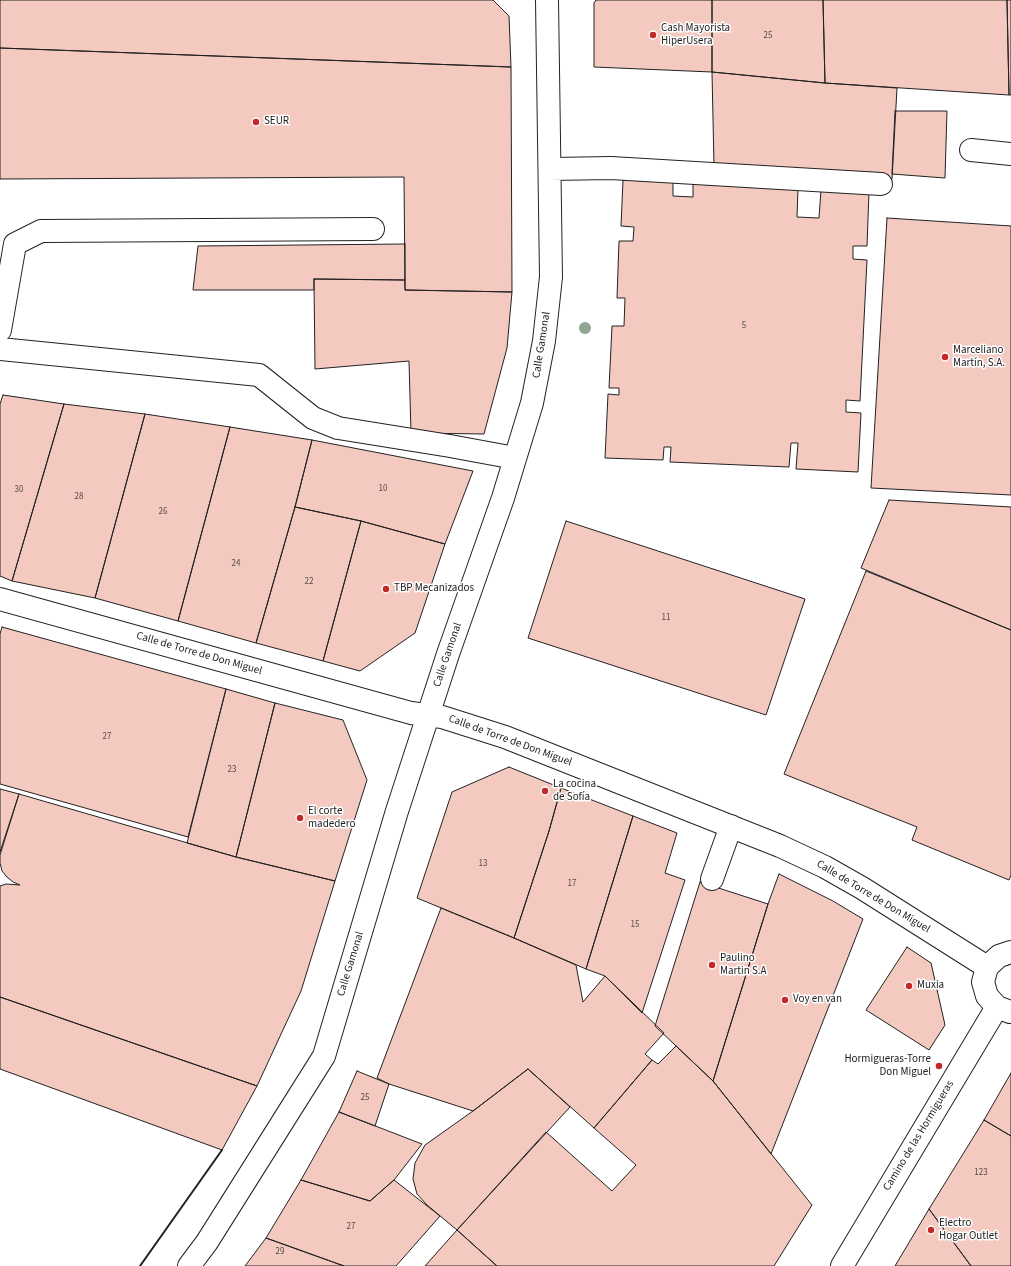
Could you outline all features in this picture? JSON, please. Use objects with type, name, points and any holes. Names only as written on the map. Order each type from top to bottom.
[{"type":"street","name":"Calle Gamonal","points":[[189,1266],[207,1242],[324,1056],[397,810],[428,714],[503,498],[532,403],[544,341],[551,277],[547,0]]},
{"type":"street","points":[[971,150],[1011,154]]},
{"type":"street","points":[[550,169],[611,168],[881,184]]},
{"type":"street","points":[[0,330],[7,244],[41,231],[373,229]]},
{"type":"street","points":[[0,349],[259,375],[313,418],[338,428],[515,458]]},
{"type":"street","name":"Calle de Torre de Don Miguel","points":[[0,599],[404,711],[442,717],[505,737],[731,826],[780,846],[825,867],[869,892],[987,967]]},
{"type":"street","points":[[712,879],[731,826]]},
{"type":"street","points":[[1004,1010],[987,996],[983,982],[987,967],[999,956],[1011,952]]},
{"type":"street","name":"Camino de las Hormigueras","points":[[842,1266],[1004,1010]]},
{"type":"building","points":[[0,0],[493,0],[509,16],[511,67],[0,48]]},
{"type":"building","name":"Cash Mayorista HiperUsera","points":[[596,0],[712,0],[712,72],[594,67],[594,3]]},
{"type":"building","points":[[712,0],[823,0],[825,83],[712,72]]},
{"type":"building","points":[[823,0],[1007,0],[1009,95],[825,83]]},
{"type":"building","points":[[1007,0],[1011,0],[1011,95],[1009,95]]},
{"type":"building","name":"SEUR","points":[[0,48],[511,67],[512,292],[405,290],[404,177],[0,179]]},
{"type":"building","points":[[712,72],[825,83],[897,88],[892,179],[714,166]]},
{"type":"building","points":[[895,111],[947,111],[945,178],[892,174]]},
{"type":"building","points":[[623,180],[673,182],[673,196],[693,197],[693,184],[798,189],[797,217],[819,218],[821,190],[869,192],[867,246],[853,246],[853,259],[867,260],[860,401],[846,400],[846,412],[861,413],[858,472],[796,469],[798,443],[791,443],[789,467],[670,462],[671,447],[664,447],[663,460],[605,458],[608,394],[619,395],[619,388],[609,388],[612,326],[624,326],[625,298],[617,298],[619,241],[633,241],[634,227],[621,226]]},
{"type":"building","name":"Marceliano Martín, S.A.","points":[[887,218],[1011,226],[1011,495],[871,488]]},
{"type":"building","points":[[405,244],[405,280],[314,279],[314,290],[193,290],[198,246]]},
{"type":"building","points":[[314,279],[405,280],[405,290],[512,292],[507,348],[484,434],[411,433],[409,361],[315,369]]},
{"type":"building","points":[[3,395],[64,404],[12,581],[0,576],[0,404]]},
{"type":"building","points":[[64,404],[145,414],[95,598],[12,581]]},
{"type":"building","points":[[145,414],[230,427],[178,621],[95,598]]},
{"type":"building","points":[[230,427],[312,440],[295,507],[256,643],[178,621]]},
{"type":"building","points":[[312,440],[473,471],[445,544],[361,521],[295,507]]},
{"type":"building","points":[[889,500],[1011,507],[1011,630],[861,568]]},
{"type":"building","points":[[295,507],[361,521],[323,661],[256,643]]},
{"type":"building","name":"TBP Mecanizados","points":[[361,521],[445,544],[415,633],[360,671],[323,661]]},
{"type":"building","points":[[566,521],[805,599],[766,715],[528,638]]},
{"type":"building","points":[[866,571],[1011,630],[1011,875],[1009,880],[912,840],[917,827],[784,774]]},
{"type":"building","points":[[2,627],[226,689],[188,837],[0,784],[0,634]]},
{"type":"building","points":[[226,689],[275,703],[236,857],[187,843]]},
{"type":"building","name":"El corte madedero","points":[[275,703],[343,720],[367,780],[335,881],[236,857]]},
{"type":"building","points":[[509,767],[561,788],[549,831],[514,938],[417,898],[452,792]]},
{"type":"building","points":[[561,788],[633,816],[586,969],[514,938],[549,831]]},
{"type":"building","points":[[0,789],[19,794],[0,852]]},
{"type":"building","points":[[19,794],[236,857],[335,881],[301,991],[257,1086],[0,997],[0,886],[6,884],[20,885],[13,882],[2,871],[0,855]]},
{"type":"building","points":[[633,816],[677,833],[665,873],[685,880],[642,1013],[605,976],[586,969]]},
{"type":"building","name":"Voy en van","points":[[779,874],[833,901],[863,919],[771,1154],[713,1081],[768,904]]},
{"type":"building","name":"Paulino Martin S.A","points":[[700,882],[768,904],[713,1081],[655,1026]]},
{"type":"building","points":[[441,908],[576,965],[583,1002],[605,976],[664,1033],[645,1054],[652,1060],[594,1128],[528,1069],[473,1111],[389,1084],[377,1078]]},
{"type":"building","name":"Muxia","points":[[907,947],[931,963],[945,1025],[929,1050],[866,1010]]},
{"type":"building","points":[[0,997],[257,1086],[222,1150],[0,1069]]},
{"type":"building","points":[[676,1046],[713,1081],[812,1205],[774,1266],[497,1266],[457,1230],[546,1132],[612,1191],[636,1165],[594,1128],[652,1060],[658,1064]]},
{"type":"building","points":[[528,1069],[570,1107],[457,1230],[427,1205],[417,1194],[413,1179],[415,1163],[425,1145]]},
{"type":"building","points":[[357,1071],[389,1084],[375,1126],[339,1112]]},
{"type":"building","points":[[1011,1073],[1011,1136],[984,1120]]},
{"type":"building","points":[[339,1112],[422,1144],[394,1180],[370,1201],[301,1180]]},
{"type":"building","points":[[984,1120],[1011,1136],[1011,1266],[971,1266],[929,1209]]},
{"type":"building","points":[[301,1180],[370,1201],[394,1180],[440,1216],[396,1266],[344,1266],[266,1238]]},
{"type":"building","name":"Electro Hogar Outlet","points":[[929,1209],[971,1266],[895,1266]]},
{"type":"building","points":[[457,1230],[497,1266],[425,1266]]},
{"type":"building","points":[[266,1238],[344,1266],[245,1266]]},
{"type":"wall","points":[[140,1266],[222,1150]]},
{"type":"place","name":"Cash Mayorista HiperUsera","points":[[653,35]]},
{"type":"place","name":"SEUR","points":[[256,122]]},
{"type":"place","name":"Marceliano Martín, S.A.","points":[[945,357]]},
{"type":"place","name":"TBP Mecanizados","points":[[386,589]]},
{"type":"place","name":"La cocina de Sofía","points":[[545,791]]},
{"type":"place","name":"El corte madedero","points":[[300,818]]},
{"type":"place","name":"Paulino Martin S.A","points":[[712,965]]},
{"type":"place","name":"Muxia","points":[[909,986]]},
{"type":"place","name":"Voy en van","points":[[785,1000]]},
{"type":"place","name":"Hormigueras-Torre Don Miguel","points":[[939,1066]]},
{"type":"place","name":"Electro Hogar Outlet","points":[[931,1230]]}]
